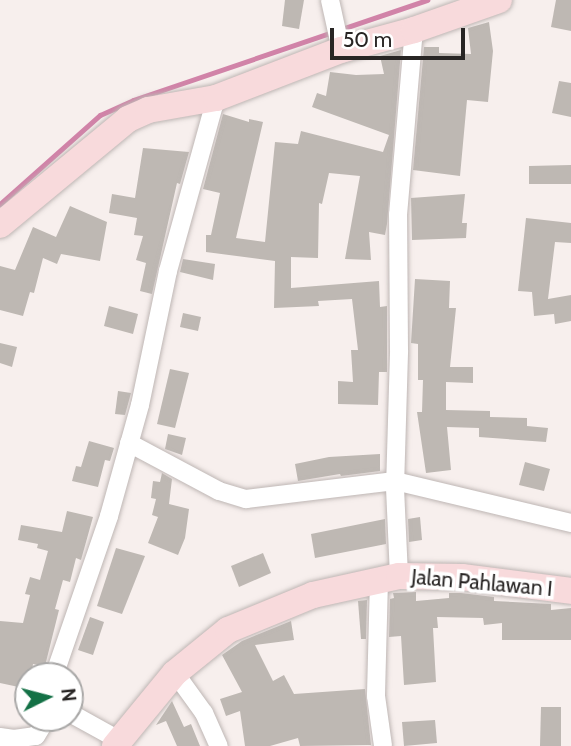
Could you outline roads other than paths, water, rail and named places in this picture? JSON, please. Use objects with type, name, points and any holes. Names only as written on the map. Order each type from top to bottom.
[{"type":"street","points":[[330,0],[340,48]]},
{"type":"street","points":[[0,225],[128,119],[148,110],[216,97],[340,48],[414,30],[486,2]]},
{"type":"street","points":[[383,746],[376,696],[396,515],[398,215],[414,30]]},
{"type":"street","points":[[59,662],[109,516],[129,443],[168,271],[216,97]]},
{"type":"street","points":[[129,443],[219,491],[246,499],[395,484],[571,523]]},
{"type":"street","name":"Jalan Pahlawan I","points":[[110,739],[175,673],[228,630],[313,595],[389,578],[462,577],[571,591]]},
{"type":"street","points":[[175,673],[204,713],[219,746]]},
{"type":"street","points":[[84,722],[110,739]]},
{"type":"street","points":[[0,737],[26,739],[36,736],[38,732]]},
{"type":"waterway","points":[[0,204],[100,115],[133,100],[427,0]]}]
